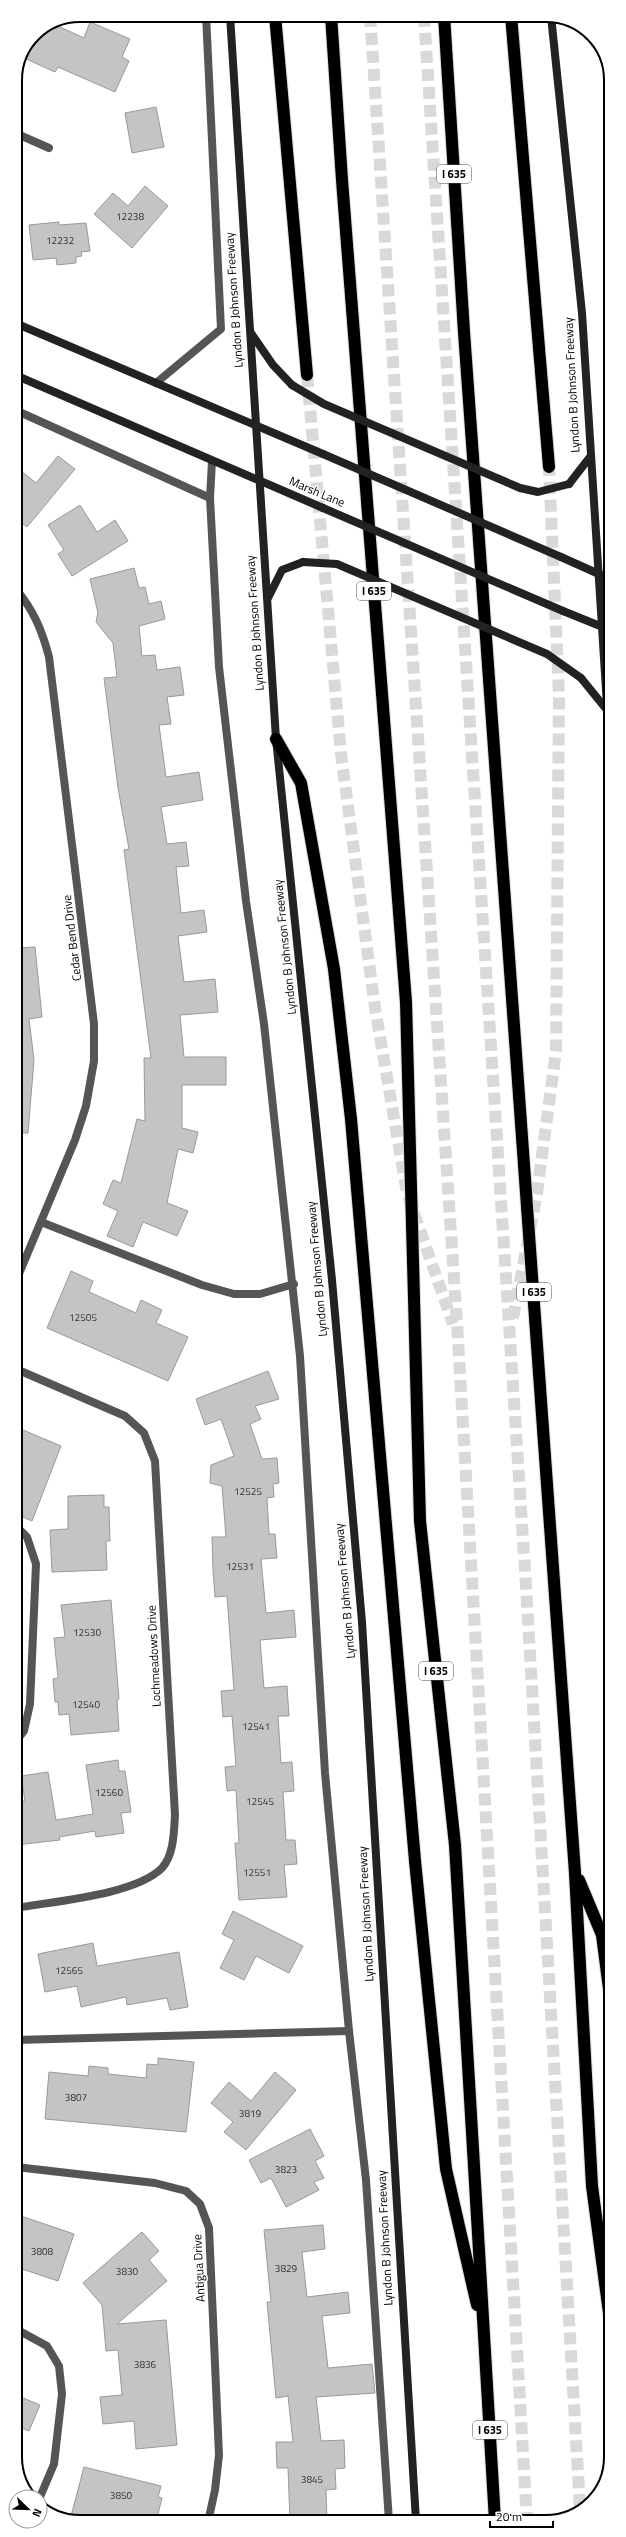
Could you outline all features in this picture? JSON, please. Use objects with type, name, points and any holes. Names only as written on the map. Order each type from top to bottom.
[{"type":"highway","points":[[277,22],[307,375]]},
{"type":"highway","name":"I 635","points":[[331,22],[342,180],[406,1002],[420,1521],[455,1845],[495,2515]]},
{"type":"highway","name":"I 635","points":[[444,22],[464,332],[575,1873],[592,2186],[604,2276]]},
{"type":"highway","points":[[512,22],[549,467]]},
{"type":"highway","points":[[276,738],[301,783],[334,969],[351,1119],[415,1861],[446,2169],[484,2339]]},
{"type":"highway","points":[[575,1873],[602,1935],[604,1950]]},
{"type":"main road","name":"Lyndon B Johnson Freeway","points":[[230,22],[276,738],[332,1272],[362,1622],[416,2515]]},
{"type":"main road","name":"Lyndon B Johnson Freeway","points":[[552,22],[575,230],[604,668]]},
{"type":"main road","points":[[22,327],[323,454],[604,576]]},
{"type":"main road","points":[[250,332],[273,365],[292,385],[324,404],[520,488],[538,492],[569,484],[590,457]]},
{"type":"main road","name":"Marsh Lane","points":[[22,378],[259,482],[604,627]]},
{"type":"main road","points":[[268,599],[282,570],[303,562],[338,564],[547,654],[581,678],[604,707]]},
{"type":"street","points":[[156,383],[220,329],[206,22]]},
{"type":"street","points":[[22,137],[49,148]]},
{"type":"street","points":[[22,413],[210,498]]},
{"type":"street","points":[[212,461],[210,498],[219,667],[246,901],[264,1024],[294,1284],[310,1501],[325,1773],[349,2031],[366,2180],[390,2515]]},
{"type":"street","name":"Cedar Bend Drive","points":[[22,596],[29,604],[41,628],[49,657],[94,1024],[94,1061],[86,1106],[75,1140],[22,1267]]},
{"type":"street","points":[[41,1222],[202,1285],[227,1292],[260,1294],[294,1284]]},
{"type":"street","name":"Lochmeadows Drive","points":[[22,1372],[125,1416],[144,1433],[155,1461],[175,1815],[174,1841],[163,1867],[146,1880],[121,1889],[22,1907]]},
{"type":"street","points":[[22,1532],[27,1537],[36,1564],[30,1704],[24,1731],[22,1734]]},
{"type":"street","points":[[22,2040],[349,2031]]},
{"type":"street","name":"Antigua Drive","points":[[22,2168],[155,2183],[186,2191],[200,2204],[209,2228],[219,2455],[209,2515]]},
{"type":"street","points":[[22,2332],[48,2346],[59,2366],[62,2394],[54,2464],[43,2489]]},
{"type":"building","points":[[90,22],[130,39],[122,57],[129,61],[115,92],[58,67],[55,72],[26,59],[39,39],[58,26],[84,38]]},
{"type":"building","points":[[156,107],[164,147],[132,153],[125,113]]},
{"type":"building","points":[[145,186],[168,206],[132,248],[94,214],[113,193],[128,206]]},
{"type":"building","points":[[59,222],[59,225],[86,223],[90,251],[81,252],[82,256],[76,257],[76,263],[57,265],[56,258],[33,260],[29,225]]},
{"type":"building","points":[[58,456],[75,469],[27,527],[22,523],[22,472],[36,483]]},
{"type":"building","points":[[80,505],[97,532],[115,520],[128,541],[72,576],[58,554],[64,550],[48,525]]},
{"type":"building","points":[[134,568],[139,588],[145,587],[149,604],[161,601],[165,619],[139,626],[142,656],[155,655],[157,670],[180,667],[184,695],[167,697],[171,724],[159,725],[166,777],[199,772],[203,800],[161,807],[167,844],[186,842],[189,866],[176,867],[181,913],[204,910],[207,932],[178,936],[184,982],[215,979],[218,1012],[180,1015],[184,1057],[226,1057],[226,1085],[182,1085],[182,1128],[198,1132],[193,1153],[178,1149],[167,1203],[188,1211],[177,1236],[143,1222],[133,1247],[107,1236],[118,1211],[103,1204],[113,1180],[121,1183],[137,1119],[145,1121],[144,1058],[151,1058],[124,850],[129,849],[118,788],[104,678],[117,677],[113,643],[96,622],[98,613],[90,579]]},
{"type":"building","points":[[35,947],[42,1017],[29,1019],[34,1060],[28,1133],[22,1133],[22,948]]},
{"type":"building","points":[[71,1271],[93,1281],[89,1292],[136,1313],[141,1300],[162,1310],[156,1323],[188,1337],[168,1381],[47,1328]]},
{"type":"building","points":[[268,1371],[279,1399],[255,1406],[261,1419],[250,1424],[262,1459],[277,1458],[279,1483],[273,1484],[274,1497],[267,1498],[269,1534],[275,1534],[277,1558],[261,1559],[266,1613],[294,1610],[296,1637],[260,1640],[264,1688],[287,1686],[289,1716],[278,1716],[281,1763],[292,1762],[294,1791],[283,1792],[286,1840],[295,1840],[297,1864],[284,1865],[287,1897],[239,1900],[235,1843],[239,1843],[236,1790],[227,1791],[225,1767],[236,1766],[232,1716],[223,1717],[221,1691],[234,1690],[227,1596],[215,1597],[213,1569],[212,1537],[226,1537],[222,1486],[210,1483],[211,1465],[234,1456],[221,1419],[205,1425],[196,1399]]},
{"type":"building","points":[[22,1430],[61,1446],[32,1521],[22,1517]]},
{"type":"building","points":[[104,1495],[104,1507],[109,1507],[110,1541],[106,1541],[107,1570],[52,1572],[50,1530],[68,1529],[68,1496]]},
{"type":"building","points":[[111,1600],[119,1699],[117,1700],[119,1731],[71,1735],[69,1714],[59,1715],[58,1702],[55,1702],[53,1679],[58,1678],[54,1638],[65,1637],[61,1605]]},
{"type":"building","points":[[118,1760],[119,1771],[125,1771],[131,1812],[121,1813],[124,1833],[96,1837],[95,1831],[59,1837],[60,1840],[22,1844],[22,1801],[25,1801],[22,1776],[48,1772],[56,1820],[93,1814],[86,1765]]},
{"type":"building","points":[[233,1911],[303,1946],[289,1973],[256,1956],[244,1980],[220,1968],[234,1940],[222,1934]]},
{"type":"building","points":[[93,1943],[97,1966],[179,1952],[188,2007],[170,2010],[167,1998],[127,2005],[126,1997],[81,2007],[77,1986],[45,1992],[38,1954]]},
{"type":"building","points":[[158,2058],[194,2062],[186,2132],[45,2119],[49,2072],[88,2076],[89,2066],[108,2068],[108,2074],[146,2078],[147,2064],[158,2065]]},
{"type":"building","points":[[275,2072],[296,2090],[246,2150],[224,2132],[233,2122],[211,2103],[229,2082],[251,2101]]},
{"type":"building","points":[[310,2129],[324,2156],[315,2161],[324,2178],[314,2182],[319,2190],[286,2207],[271,2178],[261,2183],[249,2160]]},
{"type":"building","points":[[22,2216],[74,2234],[58,2281],[22,2269]]},
{"type":"building","points":[[323,2225],[325,2249],[302,2252],[307,2297],[348,2292],[350,2313],[322,2316],[328,2368],[372,2364],[375,2393],[316,2397],[321,2441],[344,2440],[345,2468],[335,2469],[336,2489],[326,2490],[327,2515],[290,2515],[288,2468],[277,2468],[276,2442],[293,2442],[288,2396],[276,2398],[267,2302],[271,2302],[264,2230]]},
{"type":"building","points":[[142,2232],[159,2251],[149,2260],[167,2281],[117,2324],[166,2320],[177,2445],[136,2449],[134,2421],[103,2424],[100,2397],[122,2395],[118,2350],[106,2351],[102,2305],[83,2283]]},
{"type":"building","points":[[22,2398],[40,2405],[29,2431],[22,2428]]},
{"type":"building","points":[[84,2467],[161,2486],[158,2497],[162,2498],[158,2515],[71,2514]]},
{"type":"tunnel","points":[[370,22],[458,1339],[527,2515]]},
{"type":"tunnel","points":[[424,22],[526,1586],[580,2504]]},
{"type":"tunnel","points":[[307,375],[341,754],[375,1008],[407,1193],[453,1324]]},
{"type":"tunnel","points":[[513,1318],[537,1193],[556,1051],[559,695],[549,467]]}]
